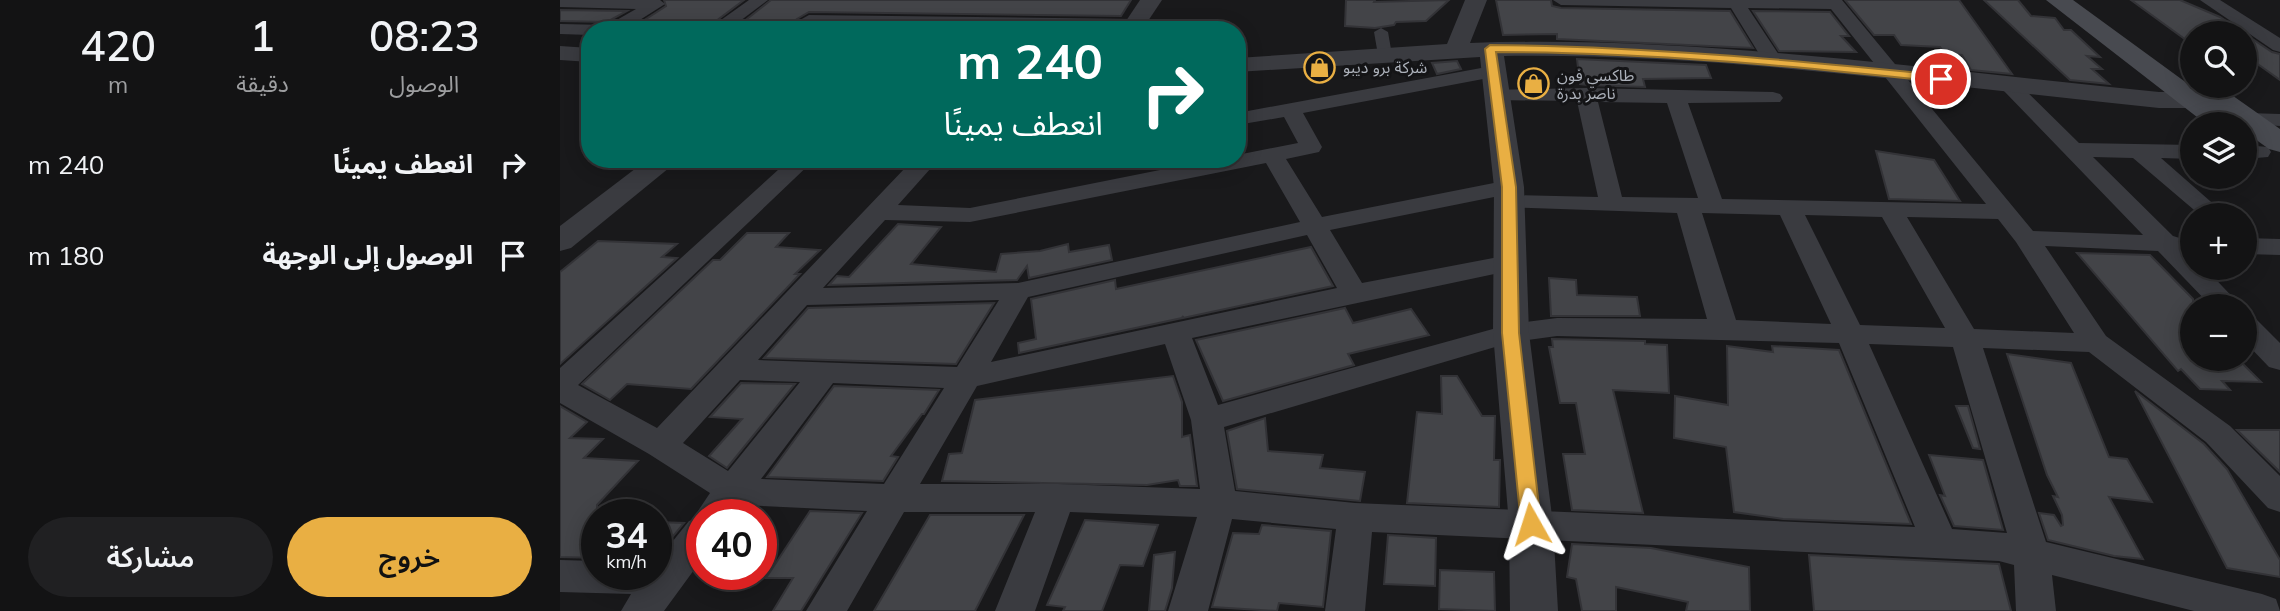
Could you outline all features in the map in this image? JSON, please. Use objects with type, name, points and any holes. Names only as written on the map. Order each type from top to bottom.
[{"type":"main road","points":[[2058,0],[2218,112]]},
{"type":"main road","points":[[2086,0],[2221,112]]},
{"type":"street","points":[[729,21],[760,0]]},
{"type":"street","points":[[808,21],[836,0]]},
{"type":"street","points":[[1137,21],[1151,0]]},
{"type":"street","points":[[1476,0],[1484,66],[1509,194],[1511,333],[1531,524],[1534,611]]},
{"type":"street","points":[[1561,0],[1835,2],[2007,212],[2096,343],[2218,433],[2280,498]]},
{"type":"street","points":[[2208,0],[2280,46]]},
{"type":"street","points":[[560,2],[660,2]]},
{"type":"street","points":[[626,21],[660,2]]},
{"type":"street","points":[[1736,2],[1773,61]]},
{"type":"street","points":[[940,21],[956,7]]},
{"type":"street","points":[[560,29],[581,29]]},
{"type":"street","points":[[1246,64],[1383,44],[1484,66],[1586,94],[1773,98]]},
{"type":"street","points":[[1246,117],[1484,66],[1588,49],[1773,61],[2159,100],[2197,112]]},
{"type":"street","points":[[2010,86],[2215,294]]},
{"type":"street","points":[[1586,94],[1612,204]]},
{"type":"street","points":[[1675,96],[1724,329]]},
{"type":"street","points":[[1246,160],[1311,148],[1290,109]]},
{"type":"street","points":[[2257,123],[2280,121]]},
{"type":"street","points":[[2073,150],[2180,152]]},
{"type":"street","points":[[2140,152],[2200,203]]},
{"type":"street","points":[[1273,155],[1354,293]]},
{"type":"street","points":[[560,241],[654,168]]},
{"type":"street","points":[[720,499],[662,445],[560,387],[794,168]]},
{"type":"street","points":[[662,445],[919,168]]},
{"type":"street","points":[[878,212],[970,215],[1207,168]]},
{"type":"street","points":[[799,297],[1018,291],[1315,226],[1509,194],[1612,204],[2007,212]]},
{"type":"street","points":[[1788,208],[1850,334],[1940,544]]},
{"type":"street","points":[[1891,210],[1965,338],[2032,555],[2036,611]]},
{"type":"street","points":[[2026,238],[2180,244]]},
{"type":"street","points":[[2257,246],[2280,247]]},
{"type":"street","points":[[732,369],[966,378],[1354,293],[1509,263]]},
{"type":"street","points":[[826,611],[1018,291]]},
{"type":"street","points":[[1207,419],[1511,333],[1557,327],[1724,329],[2096,343]]},
{"type":"street","points":[[1175,332],[1207,419],[1219,504],[1188,611]]},
{"type":"street","points":[[2257,337],[2280,360]]},
{"type":"street","points":[[727,499],[824,373]]},
{"type":"street","points":[[777,501],[1058,498],[1219,504],[1355,517],[1999,546],[2262,611]]},
{"type":"street","points":[[1015,611],[1058,498]]},
{"type":"street","points":[[1345,611],[1355,517]]},
{"type":"street","points":[[672,569],[686,551]]},
{"type":"street","points":[[560,576],[581,577]]},
{"type":"street","points":[[641,611],[656,590]]},
{"type":"building","points":[[664,0],[744,0],[716,21],[643,21],[666,6]]},
{"type":"building","points":[[771,0],[1131,0],[1121,16],[809,12],[797,19],[798,21],[744,21]]},
{"type":"building","points":[[1346,0],[1449,0],[1426,21],[1396,22],[1394,25],[1375,28],[1345,26]]},
{"type":"building","points":[[1496,0],[1551,0],[1552,6],[1561,8],[1730,11],[1753,48],[1557,39],[1557,34],[1503,35]]},
{"type":"building","points":[[1845,0],[1959,0],[2012,74],[1971,70],[1962,55],[1945,54],[1940,47],[1901,45],[1894,35],[1874,35]]},
{"type":"building","points":[[1984,0],[2018,0],[2031,16],[2055,18],[2064,30],[2071,30],[2100,57],[2087,56],[2102,69],[2092,69],[2109,84],[2070,80]]},
{"type":"building","points":[[2131,0],[2180,0],[2226,21],[2180,21],[2180,36]]},
{"type":"building","points":[[560,10],[627,11],[609,21],[560,21]]},
{"type":"building","points":[[1753,11],[1830,12],[1849,36],[1841,36],[1856,52],[1779,51]]},
{"type":"building","points":[[2257,42],[2280,54],[2280,80],[2257,64]]},
{"type":"building","points":[[1577,59],[1706,65],[1711,78],[1643,79],[1645,87],[1580,84]]},
{"type":"building","points":[[1457,61],[1461,69],[1437,74],[1432,63]]},
{"type":"building","points":[[1876,151],[1934,160],[1960,201],[1889,199]]},
{"type":"building","points":[[898,224],[941,227],[911,264],[996,272],[1001,254],[1040,251],[1068,244],[1069,252],[1109,245],[1112,260],[1029,278],[1027,266],[1017,280],[829,285],[837,276],[849,277]]},
{"type":"building","points":[[747,233],[789,233],[776,247],[820,250],[691,389],[627,384],[610,400],[582,384],[713,260],[720,260]]},
{"type":"building","points":[[598,241],[677,244],[662,257],[677,258],[560,364],[560,272]]},
{"type":"building","points":[[1311,247],[1333,286],[1019,353],[1018,343],[1036,339],[1031,299],[1115,280],[1116,289]]},
{"type":"building","points":[[2077,253],[2150,255],[2188,294],[2180,294],[2178,371]]},
{"type":"building","points":[[1549,278],[1576,280],[1577,295],[1637,297],[1640,316],[1551,316]]},
{"type":"building","points":[[994,303],[956,364],[764,358],[808,308]]},
{"type":"building","points":[[1345,308],[1353,323],[1411,309],[1429,335],[1348,354],[1354,365],[1223,401],[1196,340]]},
{"type":"building","points":[[1552,339],[1645,341],[1645,344],[1667,345],[1669,393],[1613,390],[1643,513],[1572,510],[1563,454],[1585,454],[1576,403],[1560,403],[1549,347],[1553,347]]},
{"type":"building","points":[[1727,346],[1773,352],[1772,346],[1839,350],[1911,524],[1783,519],[1734,512],[1726,447],[1674,438],[1675,396],[1728,405]]},
{"type":"building","points":[[2007,354],[2071,363],[2109,457],[2127,459],[2152,502],[2109,497],[2143,559],[2114,556],[2048,540],[2039,513],[2054,515],[2061,526],[2062,515],[2053,496],[2058,497],[2047,475]]},
{"type":"building","points":[[2183,371],[2250,371],[2261,382],[2222,381],[2230,390],[2200,389]]},
{"type":"building","points":[[1173,376],[1182,402],[1182,437],[1190,435],[1197,486],[1180,486],[1178,480],[1147,485],[942,481],[949,454],[962,453],[975,400]]},
{"type":"building","points":[[1441,376],[1457,376],[1482,416],[1495,416],[1494,460],[1500,460],[1499,507],[1407,503],[1417,412],[1442,414]]},
{"type":"building","points":[[741,383],[795,384],[727,468],[709,456],[742,419],[710,417]]},
{"type":"building","points":[[834,386],[939,390],[891,456],[898,457],[883,481],[767,477]]},
{"type":"building","points":[[2135,391],[2204,444],[2227,469],[2280,560],[2280,577],[2227,568]]},
{"type":"building","points":[[560,406],[587,422],[570,438],[603,439],[584,458],[638,461],[603,499],[581,499],[581,558],[560,557]]},
{"type":"building","points":[[1956,406],[1968,406],[1980,449],[1973,448]]},
{"type":"building","points":[[1265,418],[1268,451],[1323,455],[1320,468],[1365,472],[1360,501],[1237,489],[1227,431]]},
{"type":"building","points":[[2237,430],[2280,430],[2280,472]]},
{"type":"building","points":[[1929,455],[1983,460],[2003,530],[1954,526],[1940,495],[1945,496]]},
{"type":"building","points":[[810,511],[862,513],[801,611],[773,611],[793,578],[777,578],[777,561]]},
{"type":"building","points":[[930,515],[1024,515],[975,611],[874,611]]},
{"type":"building","points":[[1085,520],[1158,525],[1143,566],[1120,565],[1102,611],[1063,611],[1065,607],[1047,605]]},
{"type":"building","points":[[672,523],[684,523],[672,538]]},
{"type":"building","points":[[1262,525],[1331,531],[1323,607],[1279,603],[1277,611],[1212,607],[1233,533],[1259,534]]},
{"type":"building","points":[[1388,535],[1436,538],[1435,586],[1384,584]]},
{"type":"building","points":[[1572,544],[1651,548],[1749,567],[1750,611],[1686,611],[1688,602],[1616,587],[1616,611],[1582,611],[1576,579],[1567,577]]},
{"type":"building","points":[[1175,552],[1172,588],[1165,611],[1149,611],[1154,555]]},
{"type":"building","points":[[1809,555],[1999,564],[2011,611],[1814,611]]},
{"type":"building","points":[[1440,570],[1494,572],[1495,611],[1439,609]]},
{"type":"place","name":"شركة برو ديبو","points":[[1320,67]]},
{"type":"place","name":"طاكسي فون ناصر بدرة","points":[[1534,84]]},
{"type":"route","points":[[1531,524],[1511,333],[1509,187],[1490,49],[1588,49],[1751,59],[1941,79]]}]
